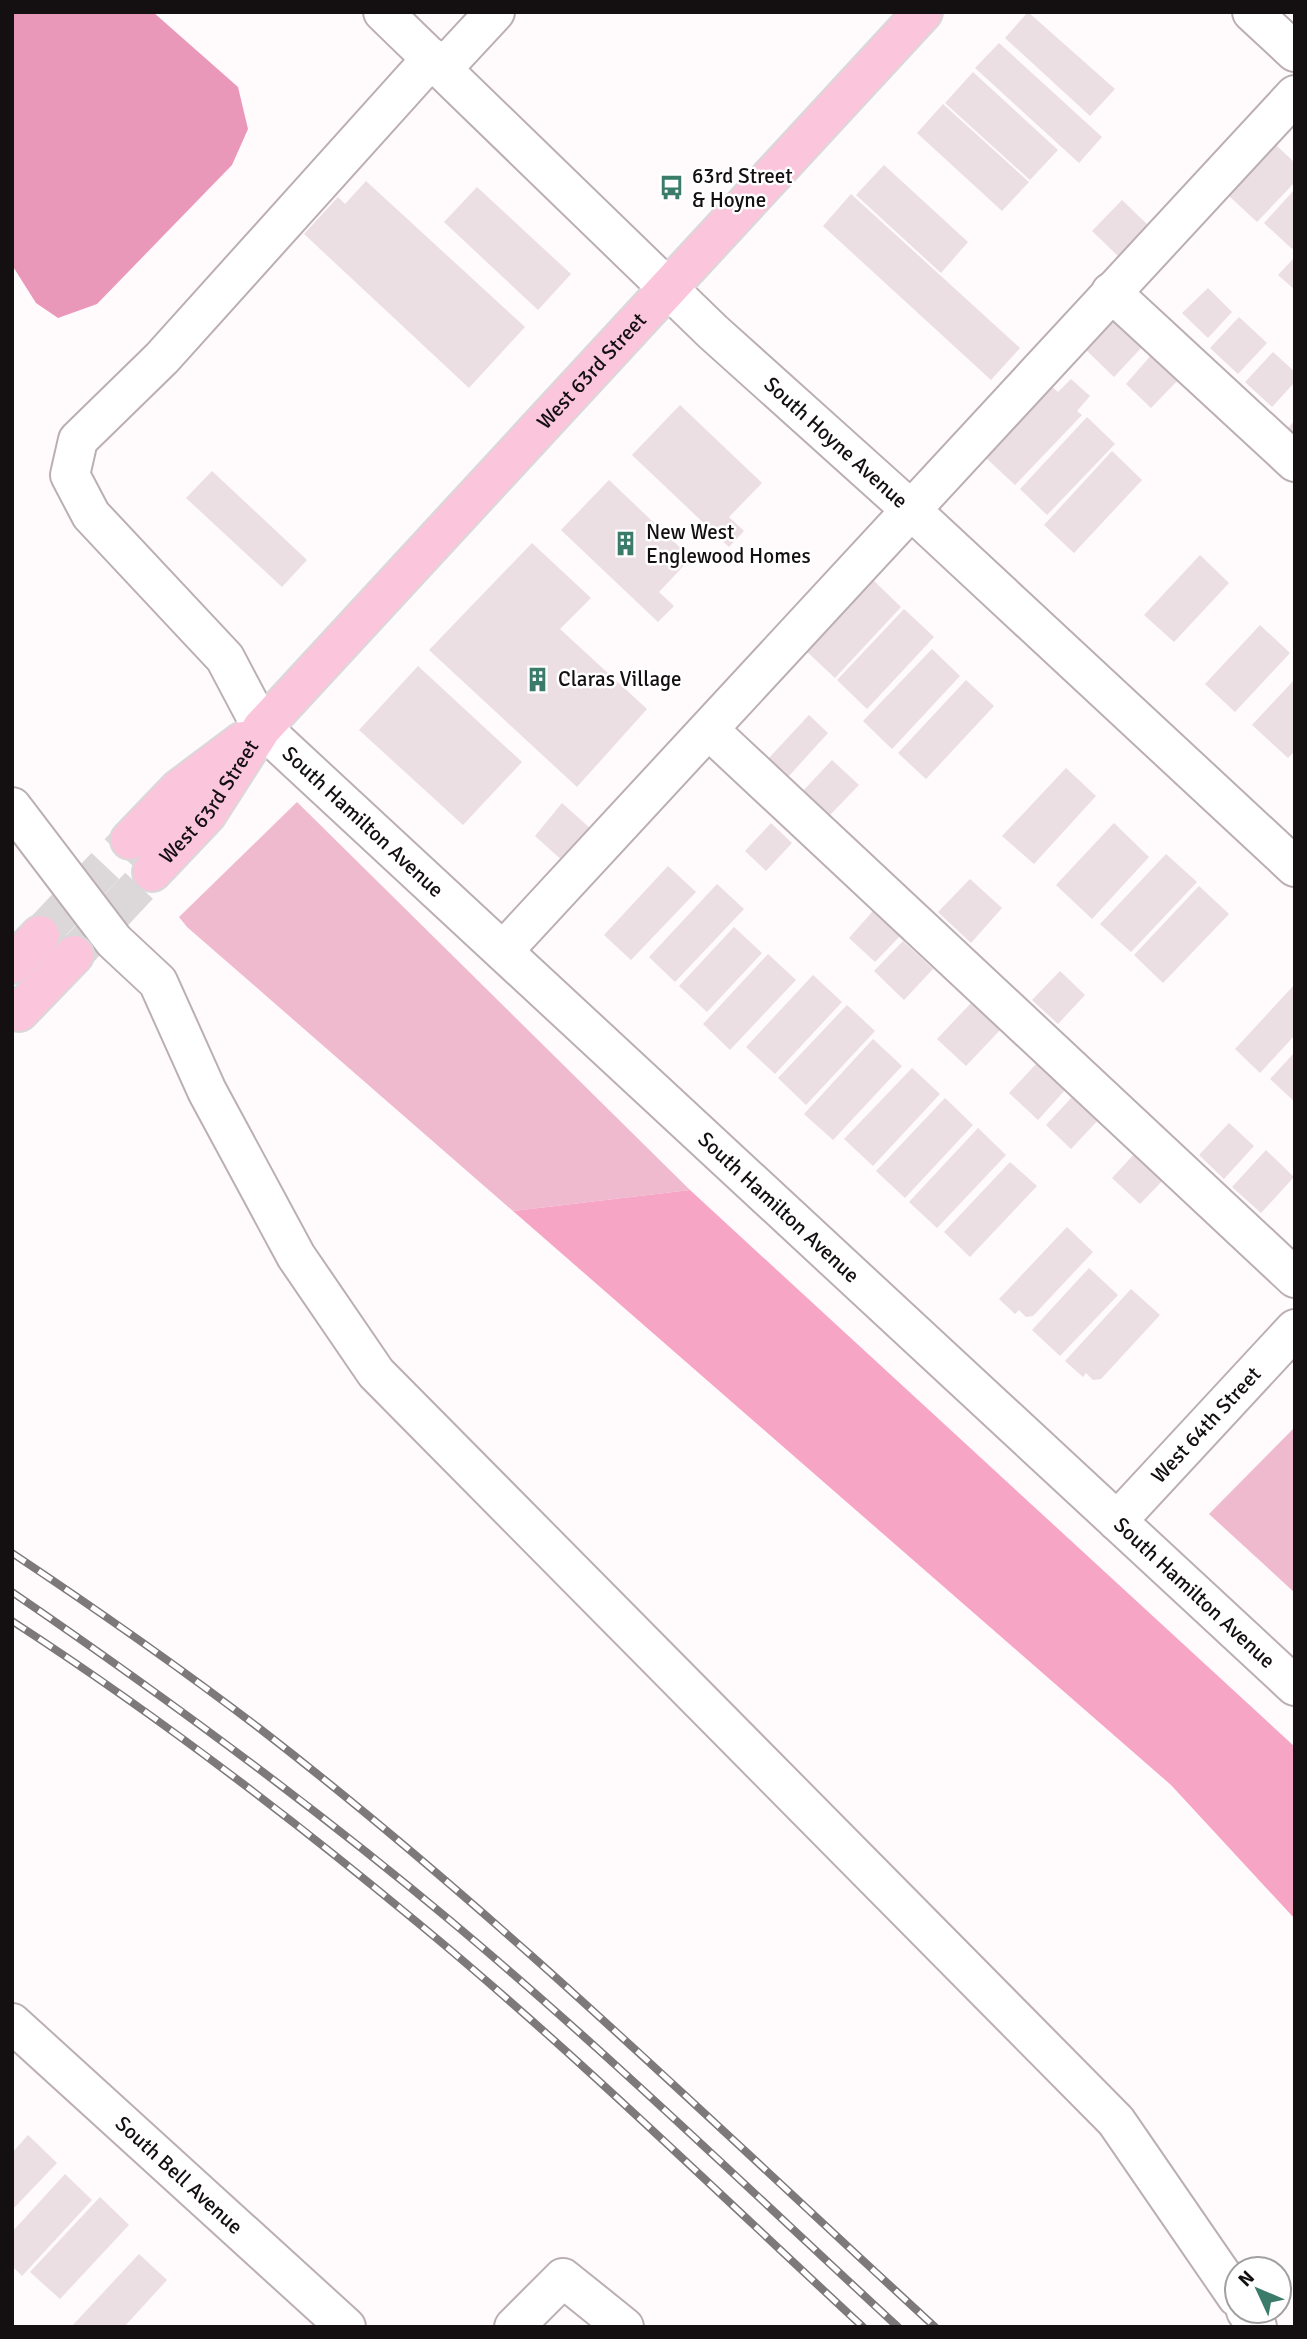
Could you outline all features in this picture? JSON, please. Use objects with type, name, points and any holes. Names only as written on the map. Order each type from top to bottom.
[{"type":"main road","name":"West 63rd Street","points":[[152,872],[207,814],[262,728],[923,12]]},
{"type":"main road","name":"West 63rd Street","points":[[130,840],[179,789],[262,728]]},
{"type":"main road","points":[[12,964],[40,934]]},
{"type":"main road","points":[[19,1013],[74,955]]},
{"type":"street","name":"South Hoyne Avenue","points":[[383,12],[713,332],[911,510],[1295,867]]},
{"type":"street","name":"South Hamilton Avenue","points":[[495,12],[438,63],[162,358],[78,440],[70,475],[91,515],[225,658],[262,728],[1295,1686]]},
{"type":"street","points":[[1252,12],[1295,52]]},
{"type":"street","points":[[503,951],[1295,95]]},
{"type":"street","points":[[1111,292],[1295,463]]},
{"type":"street","points":[[709,730],[1295,1278]]},
{"type":"street","points":[[12,807],[114,941],[158,982],[207,1091],[296,1256],[376,1373],[1116,2120],[1223,2277]]},
{"type":"street","name":"West 64th Street","points":[[1117,1521],[1295,1329]]},
{"type":"street","name":"South Bell Avenue","points":[[12,2023],[346,2327]]},
{"type":"street","points":[[514,2327],[563,2278],[624,2327]]},
{"type":"shaded area","points":[[12,12],[153,12],[238,87],[248,129],[232,165],[97,304],[58,318],[36,303],[12,265]]},
{"type":"shaded area","points":[[297,802],[690,1190],[513,1211],[187,927],[179,917]]},
{"type":"shaded area","points":[[690,1190],[1295,1747],[1295,1919],[1171,1785],[513,1211]]},
{"type":"shaded area","points":[[1295,1427],[1295,1593],[1209,1514]]},
{"type":"building","points":[[1028,12],[1115,89],[1090,116],[1005,38]]},
{"type":"building","points":[[999,43],[1102,137],[1079,163],[975,68]]},
{"type":"building","points":[[973,72],[1058,150],[1030,180],[945,103]]},
{"type":"building","points":[[943,104],[1029,182],[1002,211],[917,133]]},
{"type":"building","points":[[1275,144],[1295,163],[1295,182],[1257,222],[1228,195]]},
{"type":"building","points":[[884,165],[968,242],[941,273],[856,195]]},
{"type":"building","points":[[366,181],[525,327],[469,388],[304,234],[338,197],[345,204]]},
{"type":"building","points":[[477,187],[571,274],[538,310],[444,222]]},
{"type":"building","points":[[1295,189],[1295,245],[1292,249],[1264,223]]},
{"type":"building","points":[[851,194],[1020,348],[991,380],[823,226]]},
{"type":"building","points":[[1122,200],[1149,226],[1118,256],[1092,231]]},
{"type":"building","points":[[1295,257],[1295,290],[1278,275]]},
{"type":"building","points":[[1208,288],[1232,312],[1208,338],[1182,313]]},
{"type":"building","points":[[1239,317],[1267,343],[1238,374],[1210,348]]},
{"type":"building","points":[[1113,319],[1143,346],[1114,377],[1085,349]]},
{"type":"building","points":[[1273,352],[1295,372],[1295,382],[1272,407],[1245,382]]},
{"type":"building","points":[[1153,353],[1180,378],[1151,408],[1126,384]]},
{"type":"building","points":[[1071,379],[1090,396],[1077,411],[1082,415],[1015,485],[986,458],[1052,387],[1058,392]]},
{"type":"building","name":"New West Englewood Homes","points":[[680,405],[762,483],[729,517],[744,531],[729,547],[632,455]]},
{"type":"building","points":[[1087,417],[1115,444],[1047,515],[1020,489]]},
{"type":"building","points":[[1295,420],[1295,436],[1287,429]]},
{"type":"building","points":[[1112,451],[1142,480],[1074,553],[1044,525]]},
{"type":"building","points":[[212,471],[307,560],[282,587],[186,498]]},
{"type":"building","name":"New West Englewood Homes","points":[[609,480],[691,558],[659,592],[674,606],[658,622],[561,530]]},
{"type":"building","name":"Claras Village","points":[[532,543],[591,598],[560,629],[647,709],[577,787],[429,650]]},
{"type":"building","points":[[1200,555],[1229,583],[1174,642],[1144,615]]},
{"type":"building","points":[[870,577],[901,607],[835,678],[804,649]]},
{"type":"building","points":[[904,609],[934,637],[867,709],[837,680]]},
{"type":"building","points":[[1260,625],[1290,653],[1235,712],[1205,684]]},
{"type":"building","points":[[932,649],[960,676],[892,749],[863,721]]},
{"type":"building","points":[[418,666],[522,762],[463,825],[359,730]]},
{"type":"building","points":[[1295,679],[1295,751],[1288,758],[1252,725]]},
{"type":"building","points":[[966,680],[994,706],[926,779],[898,753]]},
{"type":"building","points":[[809,715],[828,733],[788,777],[768,759]]},
{"type":"building","points":[[832,760],[859,785],[829,816],[803,791]]},
{"type":"building","points":[[1066,768],[1096,796],[1034,864],[1002,836]]},
{"type":"building","points":[[562,803],[592,830],[564,862],[535,836]]},
{"type":"building","points":[[771,823],[792,843],[766,871],[745,851]]},
{"type":"building","points":[[1114,823],[1149,857],[1092,919],[1056,885]]},
{"type":"building","points":[[1166,854],[1197,882],[1131,952],[1100,924]]},
{"type":"building","points":[[668,866],[696,892],[631,960],[604,935]]},
{"type":"building","points":[[970,879],[1002,908],[971,943],[938,912]]},
{"type":"building","points":[[717,884],[744,909],[675,982],[649,957]]},
{"type":"building","points":[[1199,886],[1229,914],[1163,983],[1134,955]]},
{"type":"building","points":[[873,911],[900,936],[875,962],[849,938]]},
{"type":"building","points":[[734,927],[762,953],[707,1012],[679,986]]},
{"type":"building","points":[[903,941],[933,969],[904,1000],[874,971]]},
{"type":"building","points":[[768,954],[796,980],[730,1050],[703,1024]]},
{"type":"building","points":[[1060,971],[1085,995],[1058,1024],[1032,1000]]},
{"type":"building","points":[[813,975],[842,1002],[775,1074],[746,1047]]},
{"type":"building","points":[[1295,984],[1295,1035],[1260,1073],[1235,1049]]},
{"type":"building","points":[[973,1001],[1002,1028],[966,1066],[937,1039]]},
{"type":"building","points":[[847,1005],[875,1031],[806,1105],[778,1078]]},
{"type":"building","points":[[873,1039],[902,1066],[833,1140],[804,1114]]},
{"type":"building","points":[[1295,1052],[1295,1102],[1270,1079]]},
{"type":"building","points":[[1037,1063],[1066,1089],[1038,1120],[1009,1093]]},
{"type":"building","points":[[912,1068],[940,1094],[873,1166],[844,1139]]},
{"type":"building","points":[[1074,1095],[1100,1118],[1071,1149],[1046,1125]]},
{"type":"building","points":[[945,1098],[973,1125],[905,1198],[876,1171]]},
{"type":"building","points":[[1229,1123],[1254,1146],[1224,1179],[1199,1155]]},
{"type":"building","points":[[978,1128],[1006,1155],[937,1228],[909,1202]]},
{"type":"building","points":[[1138,1150],[1166,1177],[1140,1204],[1112,1178]]},
{"type":"building","points":[[1266,1150],[1294,1177],[1261,1213],[1232,1187]]},
{"type":"building","points":[[1010,1162],[1037,1186],[970,1257],[944,1232]]},
{"type":"building","points":[[1067,1227],[1093,1252],[1033,1316],[1026,1317],[1019,1310],[1015,1314],[999,1299]]},
{"type":"building","points":[[1089,1268],[1118,1295],[1060,1356],[1032,1330]]},
{"type":"building","points":[[1131,1289],[1160,1315],[1101,1379],[1093,1380],[1086,1373],[1083,1377],[1065,1361]]},
{"type":"building","points":[[28,2135],[57,2163],[12,2210],[12,2153]]},
{"type":"building","points":[[65,2174],[92,2200],[22,2276],[12,2266],[12,2232]]},
{"type":"building","points":[[100,2197],[129,2225],[60,2299],[30,2272]]},
{"type":"building","points":[[139,2254],[167,2280],[124,2327],[71,2327]]},
{"type":"tunnel","points":[[40,935],[130,840]]},
{"type":"tunnel","points":[[74,955],[152,872]]},
{"type":"railway","points":[[12,1553],[229,1705],[347,1798],[603,2020],[935,2327]]},
{"type":"railway","points":[[12,1592],[236,1752],[345,1835],[452,1922],[622,2071],[898,2327]]},
{"type":"railway","points":[[12,1621],[220,1766],[418,1923],[588,2071],[863,2327]]},
{"type":"place","name":"63rd Street & Hoyne","points":[[672,188]]},
{"type":"place","name":"New West Englewood Homes","points":[[626,544]]},
{"type":"place","name":"Claras Village","points":[[538,679]]}]
